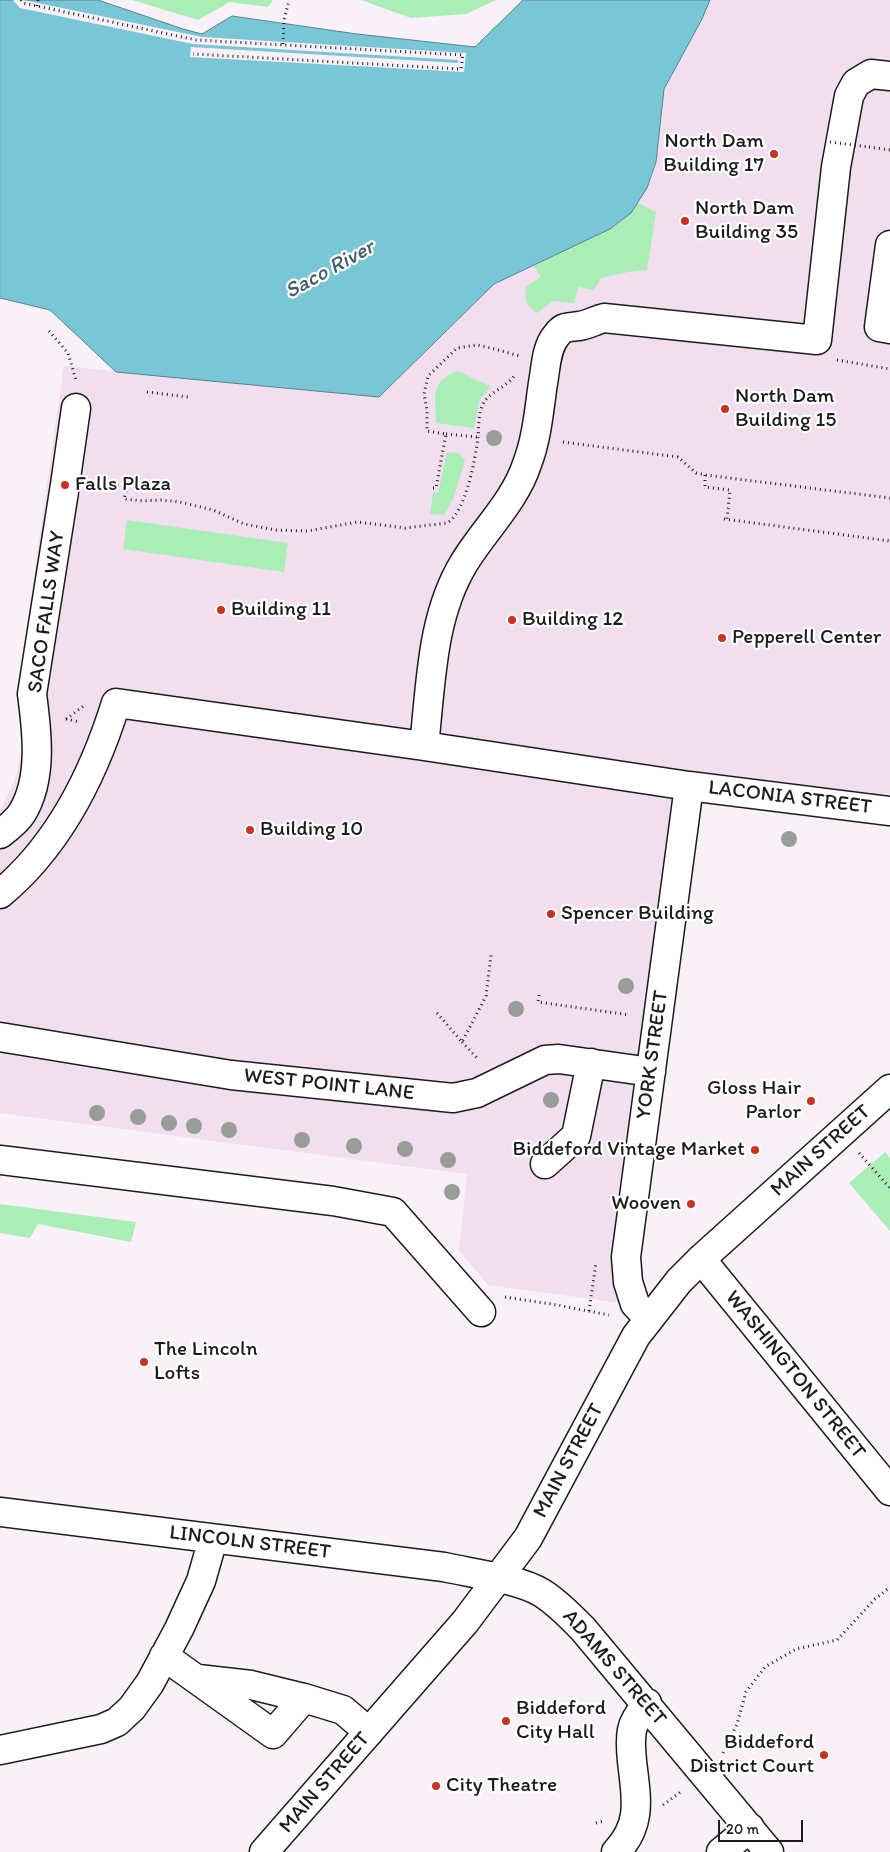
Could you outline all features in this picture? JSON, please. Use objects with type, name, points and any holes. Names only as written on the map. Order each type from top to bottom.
[{"type":"street","points":[[424,746],[435,649],[440,623],[450,590],[464,563],[512,496],[527,466],[535,438],[550,344],[564,328],[604,318],[817,340],[836,167],[849,96],[856,83],[871,74],[890,76]]},
{"type":"street","points":[[890,245],[879,327],[890,329]]},
{"type":"street","name":"SACO FALLS WAY","points":[[0,834],[11,826],[22,812],[35,774],[36,725],[32,694],[76,408]]},
{"type":"street","name":"LACONIA STREET","points":[[0,894],[20,877],[54,836],[103,744],[116,703],[424,746],[689,786],[890,811]]},
{"type":"street","name":"YORK STREET","points":[[648,1319],[635,1304],[628,1282],[626,1257],[689,786]]},
{"type":"street","name":"WEST POINT LANE","points":[[0,1037],[231,1074],[453,1098],[476,1093],[545,1060],[559,1059],[651,1072]]},
{"type":"street","points":[[545,1164],[576,1136],[591,1064]]},
{"type":"street","name":"MAIN STREET","points":[[264,1852],[465,1622],[528,1538],[626,1352],[648,1319],[701,1259],[890,1089]]},
{"type":"street","points":[[0,1160],[333,1201],[393,1212],[481,1312]]},
{"type":"street","name":"WASHINGTON STREET","points":[[701,1259],[890,1491]]},
{"type":"street","name":"LINCOLN STREET","points":[[0,1512],[444,1567],[498,1578]]},
{"type":"street","points":[[0,1750],[101,1729],[116,1722],[132,1708],[150,1683],[201,1581],[214,1539]]},
{"type":"street","name":"ADAMS STREET","points":[[498,1578],[533,1588],[557,1603],[583,1629],[769,1852]]},
{"type":"street","points":[[164,1656],[273,1734],[304,1698]]},
{"type":"street","points":[[196,1679],[251,1685],[304,1698],[343,1710],[369,1732]]},
{"type":"street","points":[[616,1852],[632,1832],[636,1815],[637,1804],[631,1747],[632,1730],[636,1719],[646,1703]]},
{"type":"street","points":[[721,1852],[750,1828]]},
{"type":"path","points":[[21,0],[23,3],[36,6],[196,40],[463,55],[461,69],[193,54]]},
{"type":"path","points":[[36,6],[38,0]]},
{"type":"path","points":[[283,45],[284,20],[289,0]]},
{"type":"path","points":[[830,142],[890,150]]},
{"type":"path","points":[[49,330],[68,352],[76,381],[76,408]]},
{"type":"path","points":[[817,340],[838,362],[890,370]]},
{"type":"path","points":[[478,437],[427,431],[427,410],[424,394],[428,376],[458,348],[487,346],[522,357]]},
{"type":"path","points":[[128,479],[124,499],[180,502],[213,510],[244,524],[276,530],[307,531],[358,522],[406,528],[447,523],[452,520],[466,492],[478,437],[482,406],[487,399],[509,384],[518,370]]},
{"type":"path","points":[[147,392],[188,396]]},
{"type":"path","points":[[433,488],[436,488],[446,434]]},
{"type":"path","points":[[535,438],[678,457],[696,473],[706,475],[890,498]]},
{"type":"path","points":[[706,475],[704,487],[730,490],[725,519],[890,541]]},
{"type":"path","points":[[65,485],[104,491],[117,484],[127,486]]},
{"type":"path","points":[[462,1042],[486,996],[491,955]]},
{"type":"path","points":[[539,996],[538,1002],[630,1015]]},
{"type":"path","points":[[437,1013],[483,1065]]},
{"type":"path","points":[[842,1132],[890,1188]]},
{"type":"path","points":[[516,1299],[609,1315]]},
{"type":"path","points":[[596,1822],[653,1811],[675,1798],[723,1753],[737,1724],[746,1692],[765,1668],[796,1649],[837,1640],[875,1599],[890,1587]]},
{"type":"shaded area","points":[[710,0],[890,0],[890,811],[689,786],[621,1303],[488,1285],[459,1250],[467,1174],[0,1113],[0,811],[15,780],[26,733],[25,709],[19,681],[64,366],[379,397],[494,284],[610,229],[631,213],[652,178],[656,163],[664,89],[702,19]]},
{"type":"green space","points":[[132,0],[273,0],[268,7],[230,2],[198,20]]},
{"type":"green space","points":[[361,0],[496,0],[466,14],[411,18]]},
{"type":"green space","points":[[638,203],[656,212],[647,270],[601,278],[594,290],[578,287],[574,303],[553,301],[537,313],[530,307],[525,295],[526,287],[541,277],[534,266],[610,229],[621,222]]},
{"type":"green space","points":[[458,371],[491,387],[480,399],[474,428],[436,423],[435,398],[438,386],[448,375]]},
{"type":"green space","points":[[447,452],[459,453],[465,460],[454,497],[444,515],[430,514],[433,493],[438,493]]},
{"type":"green space","points":[[127,520],[288,543],[284,572],[123,549]]},
{"type":"green space","points":[[885,1152],[890,1158],[890,1231],[849,1183]]},
{"type":"green space","points":[[0,1204],[136,1222],[131,1242],[38,1224],[30,1238],[0,1233]]},
{"type":"water","name":"Saco River","points":[[0,0],[98,0],[202,34],[232,16],[357,34],[475,47],[523,0],[710,0],[702,19],[664,89],[656,162],[647,188],[631,213],[610,229],[494,284],[379,397],[116,372],[50,310],[0,298]]},
{"type":"pier","points":[[13,0],[23,0],[202,37],[466,53],[464,72],[190,57],[191,47],[458,63],[458,60],[193,44],[20,8]]},
{"type":"place","name":"North Dam Building 17","points":[[774,154]]},
{"type":"place","name":"North Dam Building 35","points":[[685,221]]},
{"type":"place","name":"North Dam Building 15","points":[[725,409]]},
{"type":"place","name":"Falls Plaza","points":[[65,485]]},
{"type":"place","name":"Building 11","points":[[221,610]]},
{"type":"place","name":"Building 12","points":[[512,620]]},
{"type":"place","name":"Pepperell Center","points":[[722,638]]},
{"type":"place","name":"Building 10","points":[[250,830]]},
{"type":"place","name":"Spencer Building","points":[[551,914]]},
{"type":"place","name":"Gloss Hair Parlor","points":[[811,1101]]},
{"type":"place","name":"Biddeford Vintage Market","points":[[755,1150]]},
{"type":"place","name":"Wooven","points":[[691,1204]]},
{"type":"place","name":"The Lincoln Lofts","points":[[144,1362]]},
{"type":"place","name":"Biddeford City Hall","points":[[506,1721]]},
{"type":"place","name":"Biddeford District Court","points":[[824,1755]]},
{"type":"place","name":"City Theatre","points":[[436,1786]]}]
